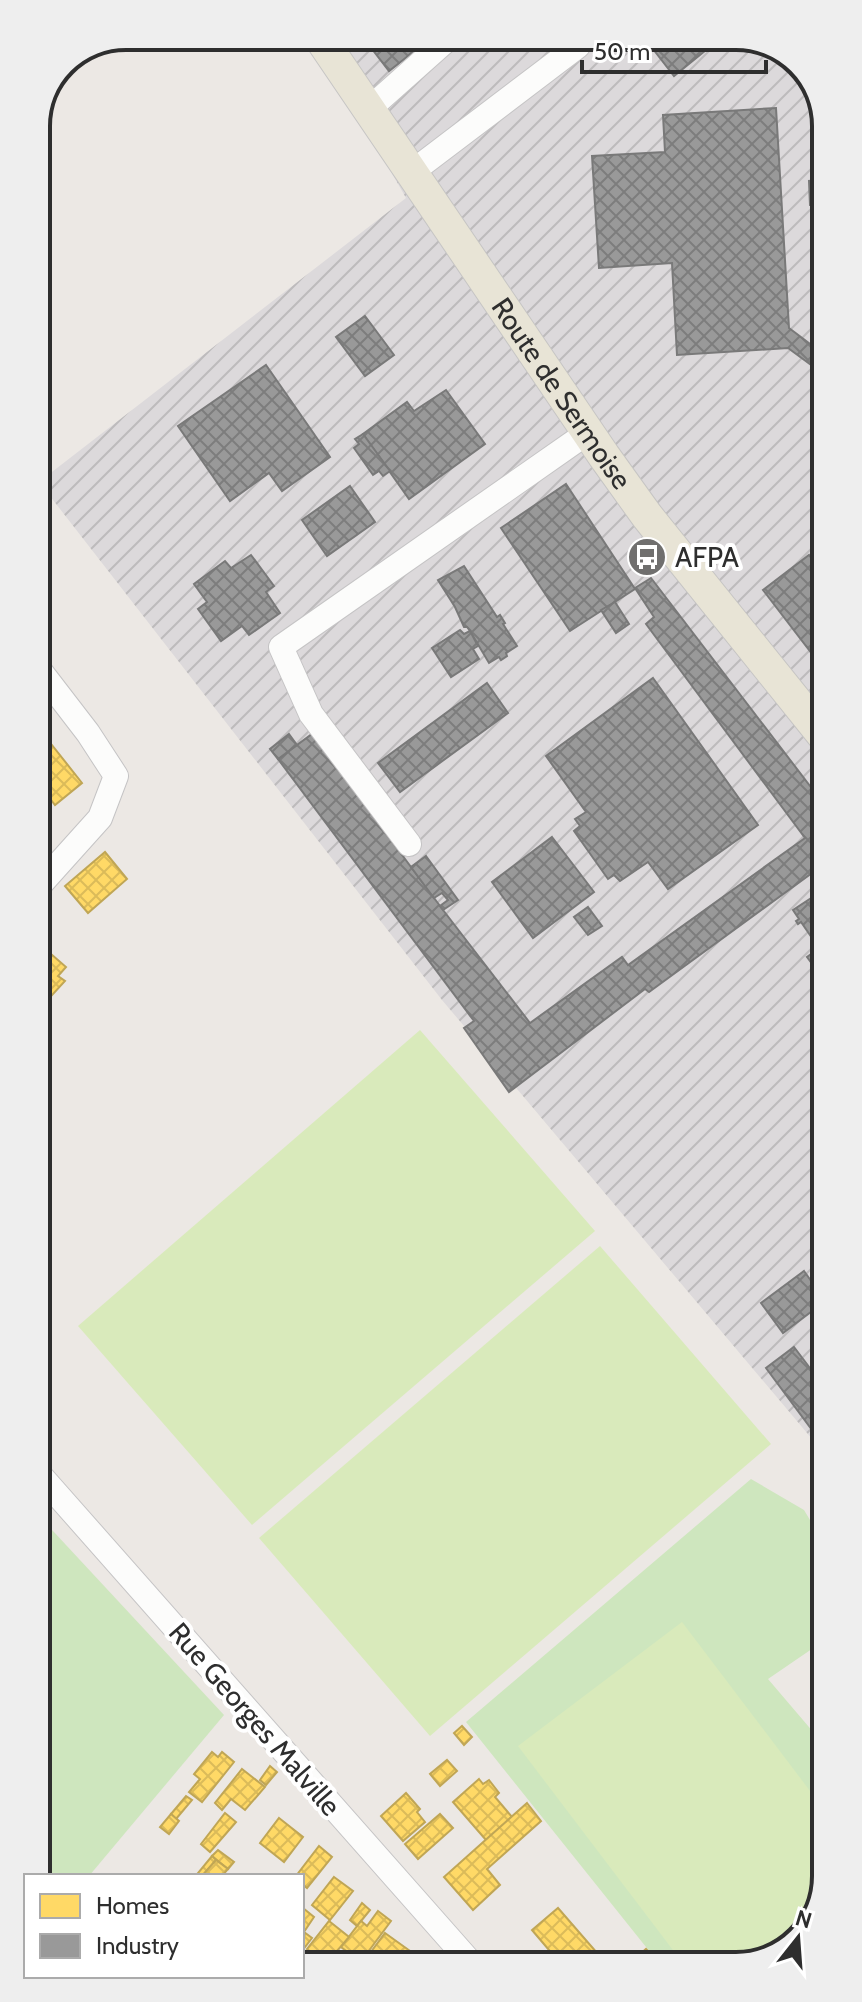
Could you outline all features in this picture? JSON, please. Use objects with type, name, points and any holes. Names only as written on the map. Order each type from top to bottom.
[{"type":"main road","name":"Route de Sermoise","points":[[329,50],[587,433],[647,516],[812,721]]},
{"type":"street","points":[[369,109],[435,50]]},
{"type":"street","points":[[412,172],[573,50]]},
{"type":"street","points":[[409,844],[311,714],[281,647],[587,433]]},
{"type":"street","points":[[50,684],[116,776],[100,818],[50,874]]},
{"type":"street","name":"Rue Georges Malville","points":[[50,1486],[461,1952]]},
{"type":"shaded area","points":[[322,50],[751,51],[770,58],[793,76],[804,92],[811,111],[812,1439],[442,1000],[50,496],[50,473],[406,198]]},
{"type":"green space","points":[[420,1030],[595,1231],[252,1525],[78,1326]]},
{"type":"green space","points":[[600,1246],[771,1444],[430,1736],[259,1538]]},
{"type":"green space","points":[[751,1479],[804,1510],[812,1523],[812,1649],[768,1679],[812,1731],[811,1891],[809,1898],[758,1898],[758,1948],[736,1952],[650,1952],[466,1722]]},
{"type":"green space","points":[[50,1528],[224,1715],[91,1874],[50,1874]]},
{"type":"green space","points":[[682,1622],[812,1794],[812,1876],[809,1898],[758,1898],[758,1948],[736,1952],[674,1952],[518,1746]]},
{"type":"building: Homes","points":[[50,743],[82,783],[55,805],[50,799]]},
{"type":"building: Homes","points":[[105,852],[127,879],[88,913],[65,886]]},
{"type":"building: Homes","points":[[50,955],[66,967],[58,976],[65,981],[50,997]]},
{"type":"building: Homes","points":[[462,1726],[472,1737],[464,1745],[454,1733]]},
{"type":"building: Homes","points":[[212,1752],[218,1757],[222,1752],[234,1762],[202,1802],[189,1792],[200,1779],[194,1774]]},
{"type":"building: Homes","points":[[447,1760],[457,1771],[440,1786],[430,1774]]},
{"type":"building: Homes","points":[[270,1766],[277,1772],[266,1785],[260,1780]]},
{"type":"building: Homes","points":[[242,1769],[265,1787],[245,1810],[231,1799],[222,1810],[215,1803]]},
{"type":"building: Homes","points":[[479,1779],[483,1784],[489,1780],[499,1793],[495,1797],[512,1817],[486,1840],[453,1802]]},
{"type":"building: Homes","points":[[406,1793],[420,1809],[417,1812],[425,1822],[403,1841],[381,1816]]},
{"type":"building: Homes","points":[[186,1796],[192,1800],[176,1819],[171,1814]]},
{"type":"building: Homes","points":[[527,1803],[541,1821],[487,1869],[500,1885],[473,1910],[444,1877]]},
{"type":"building: Homes","points":[[225,1813],[236,1822],[210,1852],[201,1844]]},
{"type":"building: Homes","points":[[171,1814],[179,1821],[169,1834],[160,1827]]},
{"type":"building: Homes","points":[[440,1814],[453,1828],[418,1859],[405,1844]]},
{"type":"building: Homes","points":[[279,1818],[303,1837],[284,1862],[260,1843]]},
{"type":"building: Homes","points":[[319,1846],[332,1857],[307,1888],[304,1886],[304,1874],[298,1874]]},
{"type":"building: Homes","points":[[218,1850],[234,1862],[228,1869],[212,1856]]},
{"type":"building: Homes","points":[[212,1856],[216,1860],[204,1874],[198,1873]]},
{"type":"building: Homes","points":[[216,1860],[228,1869],[224,1874],[204,1874]]},
{"type":"building: Homes","points":[[334,1877],[353,1891],[330,1920],[312,1905]]},
{"type":"building: Homes","points":[[362,1903],[370,1910],[357,1926],[350,1920]]},
{"type":"building: Homes","points":[[558,1908],[596,1952],[551,1952],[532,1930]]},
{"type":"building: Homes","points":[[304,1909],[314,1917],[304,1932]]},
{"type":"building: Homes","points":[[378,1911],[391,1921],[368,1952],[347,1952],[341,1947],[361,1921],[367,1926]]},
{"type":"building: Homes","points":[[329,1921],[349,1937],[336,1952],[311,1952],[307,1949]]},
{"type":"building: Homes","points":[[304,1932],[312,1938],[304,1948]]},
{"type":"building: Homes","points":[[385,1933],[411,1952],[371,1952]]},
{"type":"building: Industry","points":[[373,50],[416,50],[389,71]]},
{"type":"building: Industry","points":[[654,50],[706,50],[674,76]]},
{"type":"building: Industry","points":[[776,108],[789,328],[812,345],[812,366],[788,348],[677,355],[672,263],[599,268],[592,156],[665,152],[663,115]]},
{"type":"building: Industry","points":[[809,181],[812,181],[810,205]]},
{"type":"building: Industry","points":[[365,316],[394,355],[365,376],[336,337]]},
{"type":"building: Industry","points":[[266,365],[330,457],[282,491],[269,473],[230,501],[178,426]]},
{"type":"building: Industry","points":[[446,390],[485,444],[409,499],[363,434],[407,402],[414,411]]},
{"type":"building: Industry","points":[[363,434],[390,471],[383,476],[379,471],[373,475],[354,448],[359,444],[355,439]]},
{"type":"building: Industry","points":[[566,484],[635,589],[570,631],[501,528]]},
{"type":"building: Industry","points":[[350,486],[375,522],[327,556],[302,520]]},
{"type":"building: Industry","points":[[251,555],[274,586],[266,592],[280,613],[249,635],[242,626],[221,641],[198,609],[207,602],[194,584],[225,561],[231,568]]},
{"type":"building: Industry","points":[[809,555],[812,559],[812,654],[763,590]]},
{"type":"building: Industry","points":[[464,566],[497,617],[500,615],[517,646],[501,660],[499,657],[489,663],[470,631],[464,627],[438,580]]},
{"type":"building: Industry","points":[[651,578],[812,789],[812,873],[649,992],[645,989],[509,1092],[464,1028],[474,1021],[278,759],[312,734],[530,1023],[622,957],[628,965],[805,838],[646,624],[654,617],[635,588]]},
{"type":"building: Industry","points":[[615,602],[629,624],[616,633],[601,610]]},
{"type":"building: Industry","points":[[460,630],[464,634],[470,631],[478,646],[473,649],[479,659],[451,677],[432,648]]},
{"type":"building: Industry","points":[[653,678],[758,825],[668,889],[648,862],[620,881],[614,875],[608,879],[574,831],[580,826],[575,819],[586,812],[546,756]]},
{"type":"building: Industry","points":[[487,683],[508,713],[400,792],[378,763]]},
{"type":"building: Industry","points":[[289,734],[297,745],[278,759],[270,749]]},
{"type":"building: Industry","points":[[552,837],[594,892],[533,938],[492,882]]},
{"type":"building: Industry","points":[[426,856],[458,900],[443,910],[440,906],[448,900],[442,893],[434,898],[411,867]]},
{"type":"building: Industry","points":[[812,898],[812,938],[801,922],[798,924],[796,921],[799,919],[793,910]]},
{"type":"building: Industry","points":[[588,907],[602,926],[588,935],[574,917]]},
{"type":"building: Industry","points":[[804,1271],[812,1282],[812,1311],[783,1333],[761,1303]]},
{"type":"building: Industry","points":[[794,1347],[812,1371],[812,1430],[766,1368]]},
{"type":"place","name":"AFPA","points":[[647,557]]}]
